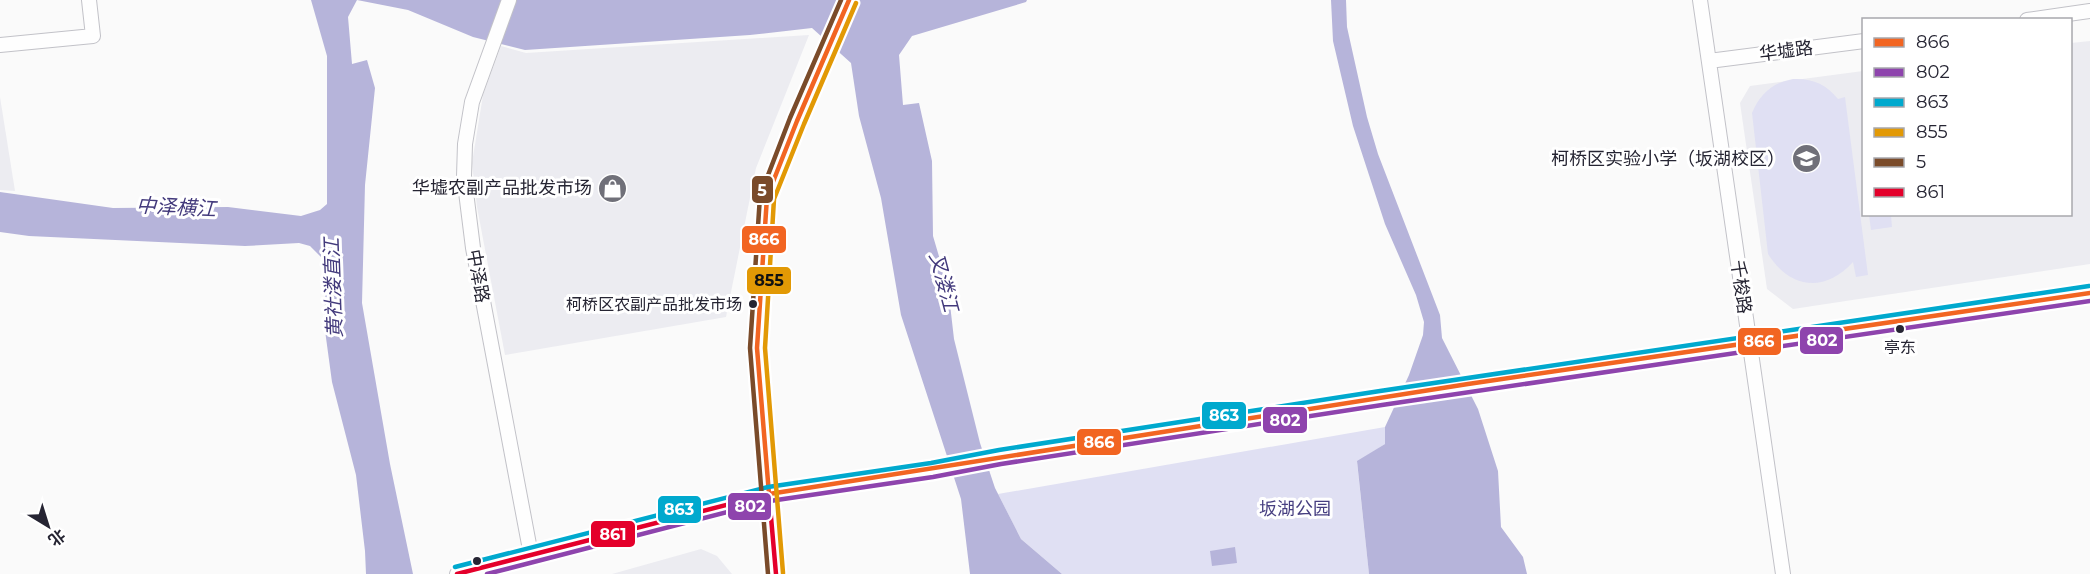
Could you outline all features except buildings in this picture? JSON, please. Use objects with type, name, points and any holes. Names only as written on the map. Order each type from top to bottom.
[{"type":"street","points":[[0,45],[93,36],[89,0]]},
{"type":"street","name":"中泽路","points":[[509,0],[472,102],[465,144],[464,176],[472,248],[531,555]]},
{"type":"street","points":[[776,574],[757,348],[767,197],[849,0]]},
{"type":"street","name":"千梭路","points":[[1700,0],[1783,574]]},
{"type":"street","points":[[2041,18],[2090,11]]},
{"type":"street","name":"华墟路","points":[[1709,61],[1862,41]]},
{"type":"street","points":[[457,574],[769,494],[1749,342],[2090,293]]},
{"type":"shaded area","name":"华墟农副产品批发市场","points":[[809,35],[756,168],[726,317],[505,355],[477,207],[472,163],[483,95],[501,46],[526,53]]},
{"type":"shaded area","name":"柯桥区实验小学（坂湖校区）","points":[[2090,41],[2090,264],[1793,309],[1767,289],[1740,103],[1750,86],[1862,71],[1862,216],[2072,216],[2072,43]]},
{"type":"shaded area","points":[[0,97],[15,191],[0,190]]},
{"type":"shaded area","points":[[701,549],[717,556],[732,574],[612,574]]},
{"type":"green space","points":[[1793,79],[1812,81],[1829,89],[1838,99],[1845,97],[1868,275],[1856,277],[1853,262],[1831,279],[1808,283],[1787,274],[1768,254],[1752,113],[1768,90],[1779,83]]},
{"type":"green space","points":[[1869,216],[1891,216],[1892,227],[1871,230]]},
{"type":"green space","name":"坂湖公园","points":[[1385,427],[1385,444],[1357,462],[1369,574],[1062,574],[1021,539],[998,494]]},
{"type":"water","name":"黄社溇直江","points":[[311,0],[357,0],[348,17],[352,64],[367,60],[375,88],[365,185],[362,303],[390,464],[413,574],[366,574],[356,475],[332,382],[324,323],[327,263],[310,246],[299,243],[245,246],[29,236],[0,232],[0,192],[113,208],[228,207],[301,216],[320,210],[327,204],[327,56]]},
{"type":"water","name":"叉溇江","points":[[357,0],[1027,0],[912,36],[899,55],[903,105],[919,103],[932,161],[933,236],[948,287],[954,339],[980,443],[995,488],[1021,539],[1062,574],[970,574],[961,499],[901,315],[881,198],[859,116],[851,63],[812,28],[750,35],[525,50],[473,37],[408,10]]},
{"type":"water","points":[[1331,0],[1346,0],[1347,27],[1367,117],[1378,154],[1440,315],[1442,338],[1478,409],[1498,471],[1501,527],[1523,557],[1527,574],[1369,574],[1357,461],[1385,444],[1385,427],[1409,375],[1423,335],[1424,322],[1416,295],[1385,224],[1353,126],[1333,41]]},
{"type":"water","points":[[1235,547],[1237,563],[1212,566],[1210,551]]},
{"type":"transit line","name":"5","points":[[768,574],[750,348],[760,196],[790,118],[841,0]]},
{"type":"transit line","name":"866","points":[[769,494],[757,348],[767,197],[849,0]]},
{"type":"transit line","name":"855","points":[[783,573],[765,348],[774,199],[856,3]]},
{"type":"transit line","name":"863","points":[[455,567],[768,487],[1380,391],[2089,286]]},
{"type":"transit line","name":"866","points":[[769,494],[1468,384],[2090,293]]},
{"type":"transit line","name":"802","points":[[487,574],[770,501],[1382,405],[2090,301]]},
{"type":"transit line","name":"861","points":[[769,494],[776,574]]},
{"type":"transit line","name":"861","points":[[457,574],[769,494]]},
{"type":"place","name":"柯桥区实验小学（坂湖校区）","points":[[1806,159]]},
{"type":"place","name":"华墟农副产品批发市场","points":[[613,188]]},
{"type":"place","name":"柯桥区农副产品批发市场","points":[[753,304]]},
{"type":"place","name":"亭东","points":[[1900,329]]},
{"type":"water label","name":"中泽横江","points":[[176,207]]}]
